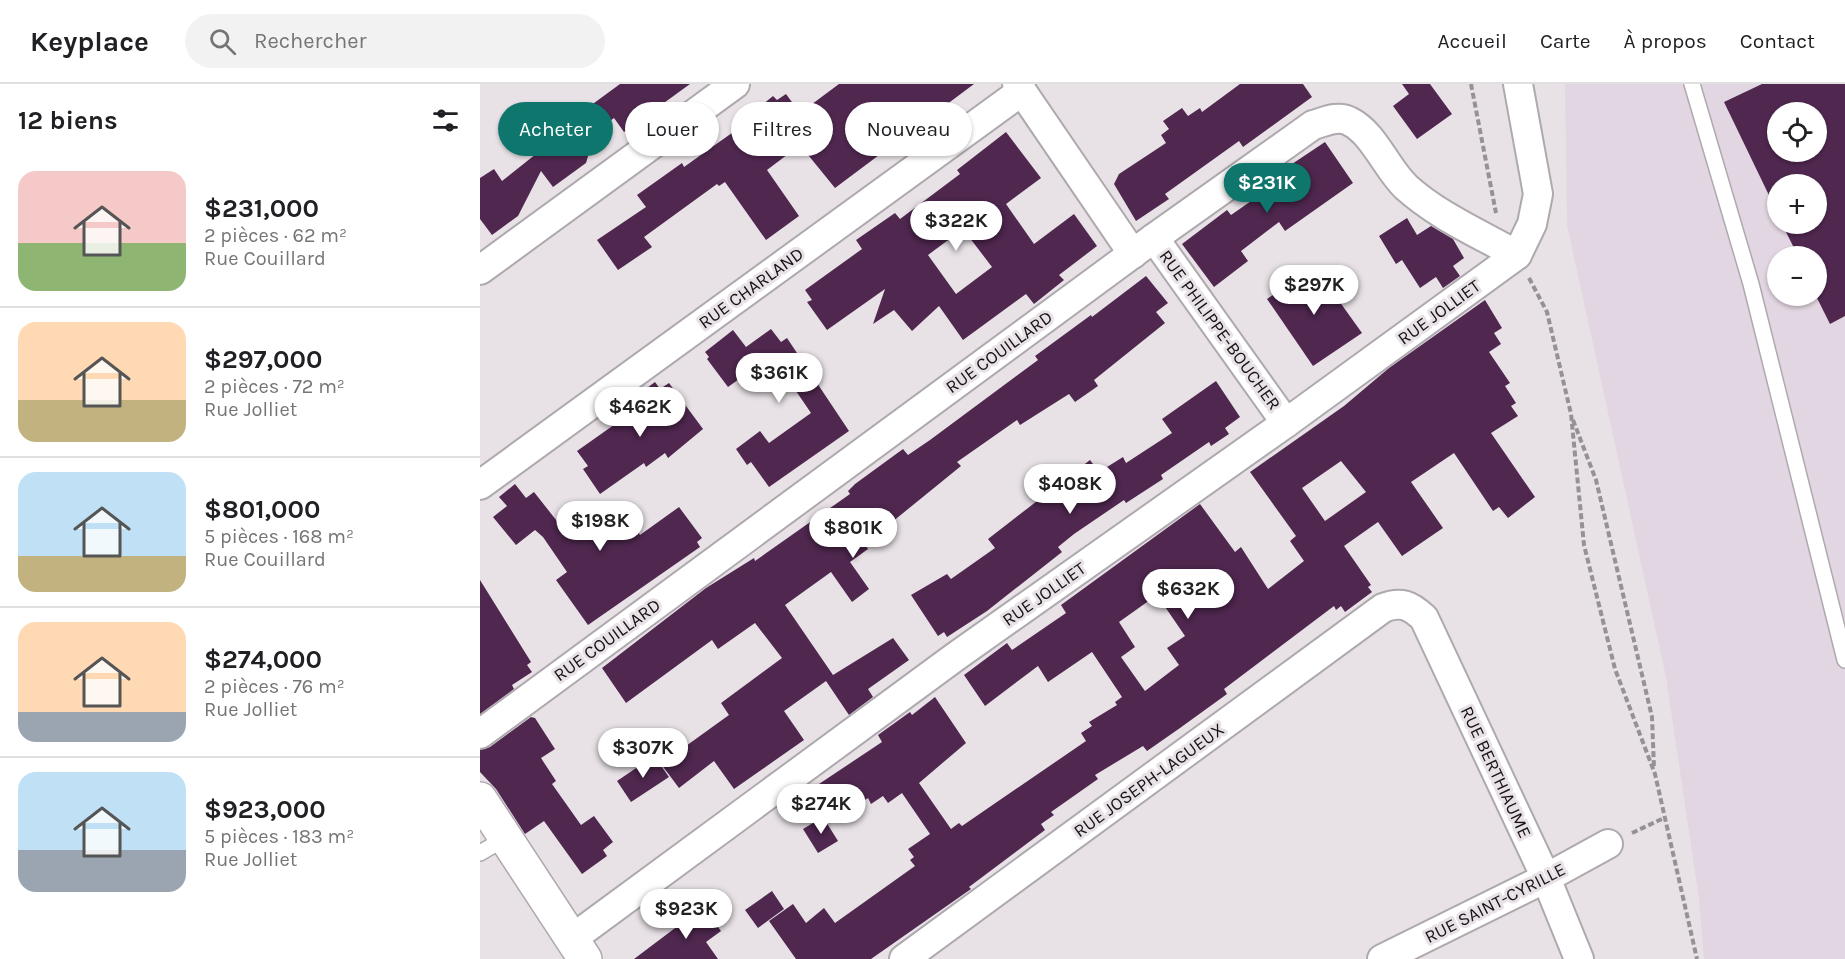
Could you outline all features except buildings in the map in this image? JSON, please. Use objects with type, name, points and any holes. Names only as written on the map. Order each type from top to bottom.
[{"type":"street","points":[[480,270],[735,84]]},
{"type":"street","points":[[1517,255],[1532,224],[1538,194],[1518,84]]},
{"type":"street","name":"RUE PHILIPPE-BOUCHER","points":[[1019,88],[1286,423]]},
{"type":"street","name":"RUE CHARLAND","points":[[480,485],[1019,88]]},
{"type":"street","name":"RUE COUILLARD","points":[[480,734],[1143,246],[1313,125],[1332,119],[1347,119],[1360,128],[1413,192],[1436,210],[1517,255]]},
{"type":"street","name":"RUE JOLLIET","points":[[579,948],[945,664],[1286,423],[1517,255]]},
{"type":"street","name":"RUE BERTHIAUME","points":[[1395,603],[1406,604],[1424,618],[1546,878],[1579,959]]},
{"type":"street","name":"RUE JOSEPH-LAGUEUX","points":[[904,959],[1383,608],[1395,603]]},
{"type":"street","points":[[480,799],[492,846],[579,948]]},
{"type":"street","name":"RUE SAINT-CYRILLE","points":[[1389,957],[1608,844]]},
{"type":"lane","points":[[1692,84],[1751,284],[1845,660]]},
{"type":"path","points":[[1655,774],[1615,669],[1584,545],[1571,414],[1596,480],[1649,706],[1655,774],[1697,959]]},
{"type":"path","points":[[1608,844],[1664,818]]},
{"type":"shaded area","points":[[1565,84],[1845,84],[1845,959],[1704,959],[1699,899],[1666,677],[1567,225]]}]
